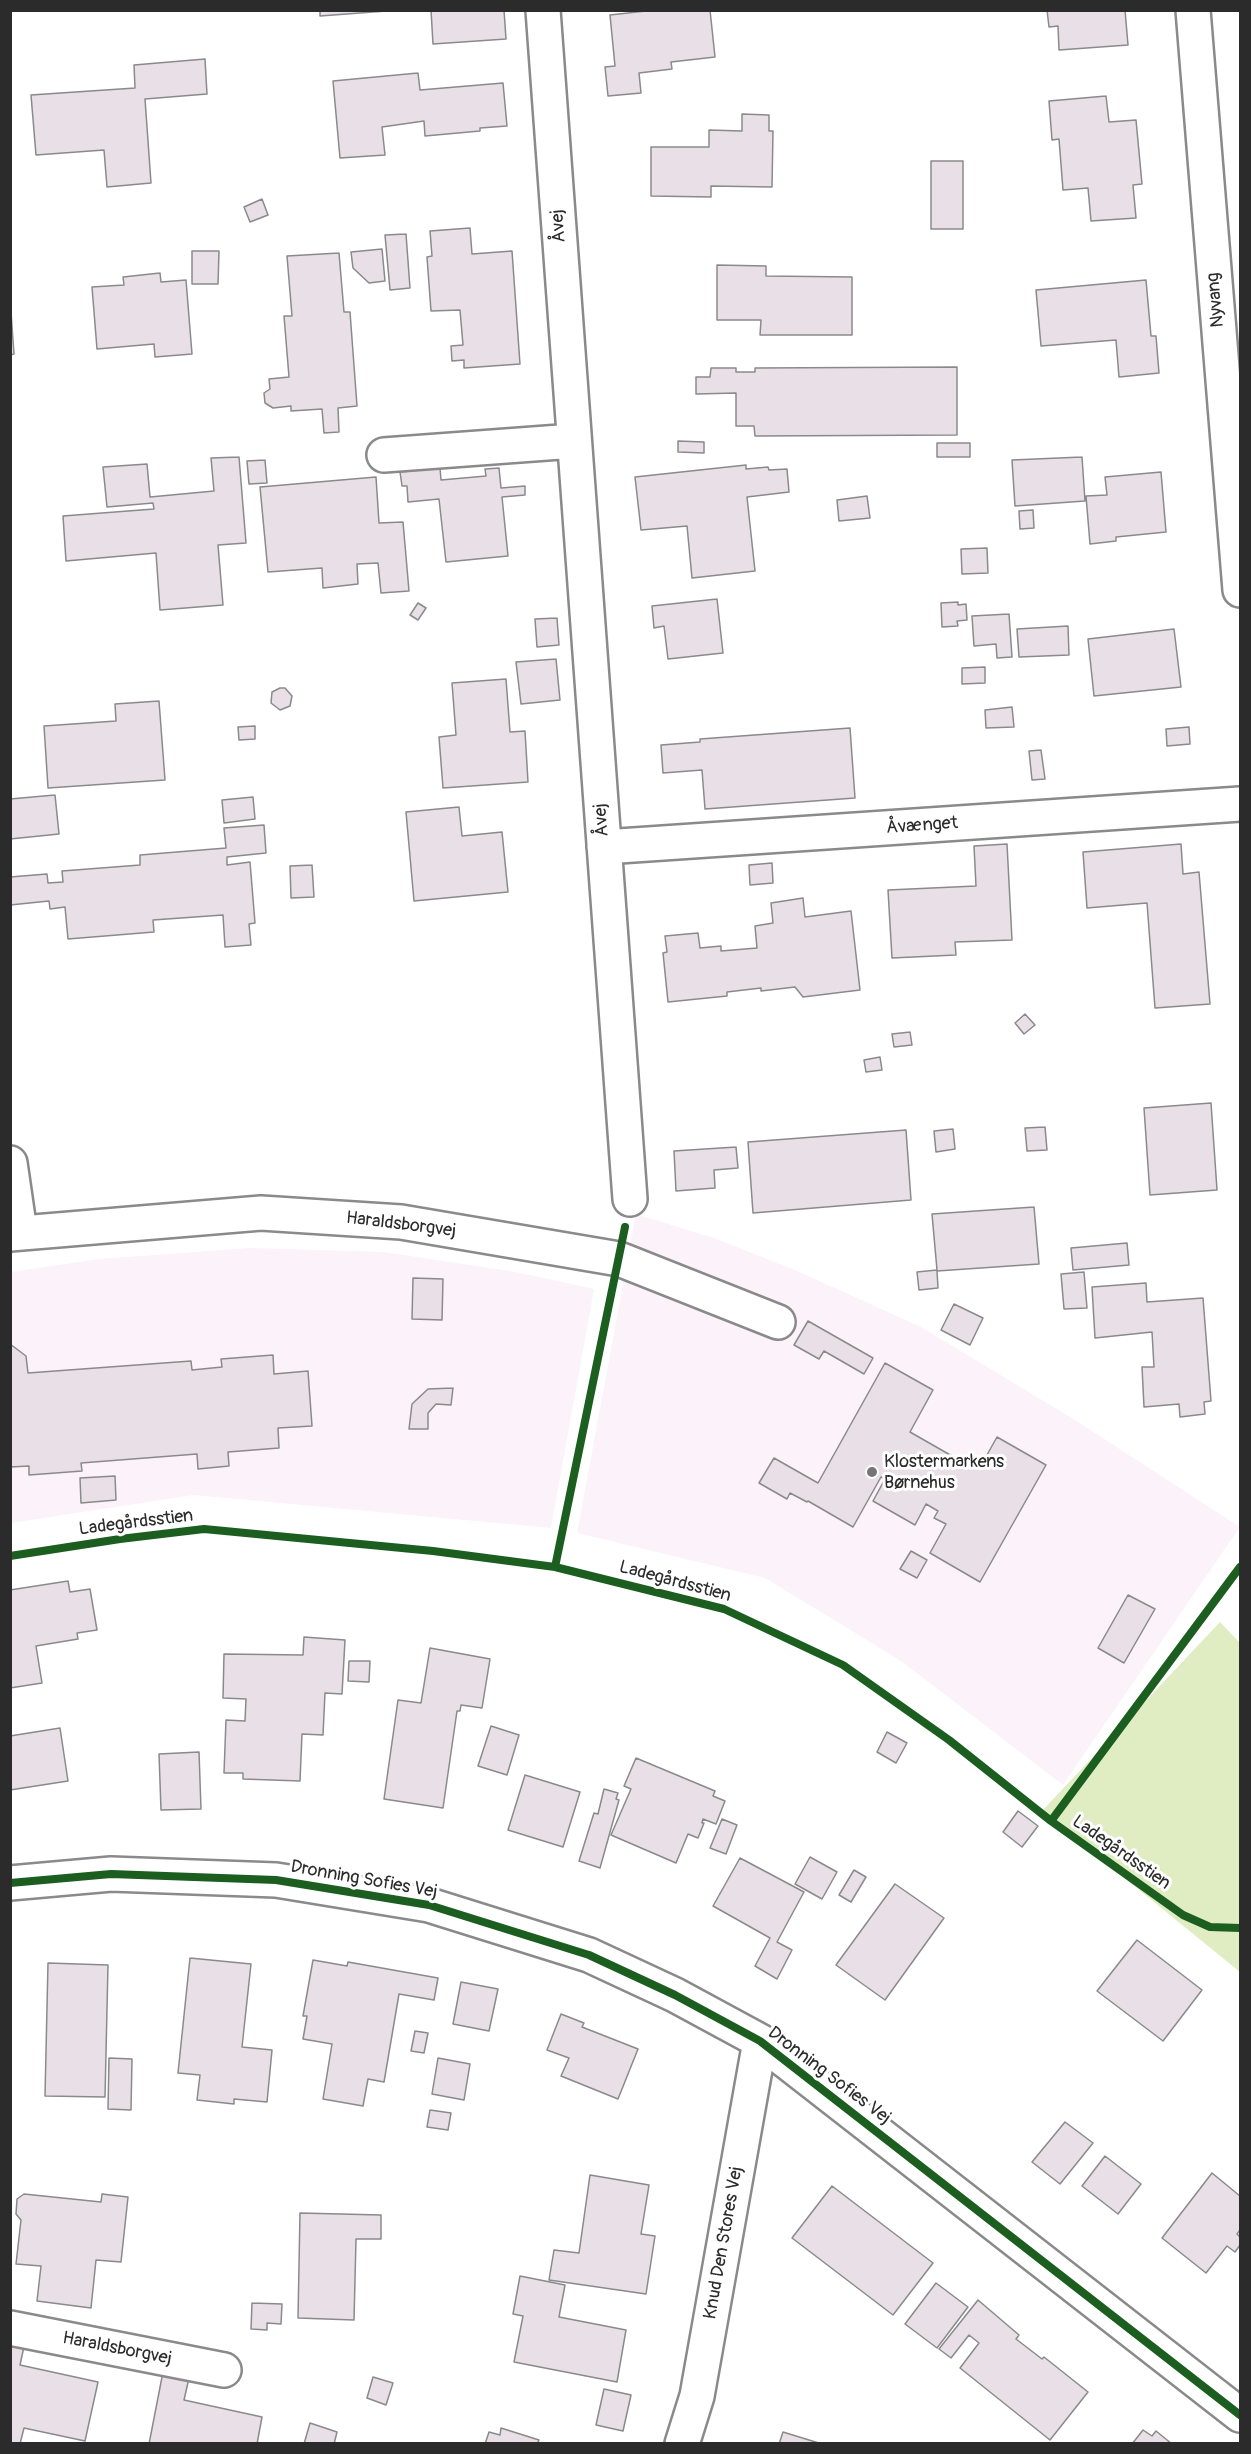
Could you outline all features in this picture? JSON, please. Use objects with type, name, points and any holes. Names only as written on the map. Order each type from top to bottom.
[{"type":"street","name":"Åvej","points":[[543,10],[630,1199]]},
{"type":"street","name":"Nyvang","points":[[1192,10],[1240,590]]},
{"type":"street","points":[[384,455],[574,441]]},
{"type":"street","name":"Åvænget","points":[[604,847],[1240,804]]},
{"type":"street","points":[[10,1162],[15,1233]]},
{"type":"street","name":"Haraldsborgvej","points":[[15,1233],[261,1213],[401,1222],[619,1259],[778,1322]]},
{"type":"street","name":"Dronning Sofies Vej","points":[[10,1882],[111,1874],[276,1880],[429,1905],[590,1955],[675,1995],[760,2041],[1240,2415]]},
{"type":"street","name":"Knud Den Stores Vej","points":[[682,2444],[697,2396],[760,2041]]},
{"type":"street","name":"Haraldsborgvej","points":[[10,2328],[224,2370]]},
{"type":"shaded area","name":"Klostermarkens Børnehus","points":[[636,1214],[714,1238],[795,1270],[921,1327],[1072,1418],[1240,1527],[1063,1785],[901,1661],[765,1578],[577,1533]]},
{"type":"shaded area","points":[[250,1248],[384,1252],[516,1272],[594,1289],[551,1528],[194,1495],[11,1523],[11,1272],[99,1259]]},
{"type":"green space","points":[[1220,1622],[1240,1643],[1240,1972],[1042,1811]]},
{"type":"building","points":[[320,10],[400,10],[320,16]]},
{"type":"building","points":[[431,10],[504,10],[506,39],[433,44]]},
{"type":"building","points":[[655,10],[710,10],[715,57],[671,62],[672,69],[639,73],[641,93],[608,96],[605,67],[615,66],[610,15]]},
{"type":"building","points":[[1047,10],[1125,10],[1128,45],[1059,50],[1058,26],[1049,27]]},
{"type":"building","points":[[205,59],[207,94],[145,99],[151,183],[107,187],[104,150],[36,155],[31,95],[135,88],[134,65]]},
{"type":"building","points":[[418,73],[420,90],[503,83],[507,126],[425,136],[424,121],[382,127],[385,155],[340,158],[333,81]]},
{"type":"building","points":[[1106,96],[1109,122],[1136,120],[1142,184],[1133,185],[1136,218],[1091,221],[1088,188],[1063,190],[1059,139],[1052,140],[1049,101]]},
{"type":"building","points":[[742,114],[769,115],[769,131],[773,131],[772,187],[711,186],[711,197],[651,196],[651,147],[709,147],[709,130],[742,131]]},
{"type":"building","points":[[931,161],[963,161],[963,229],[931,229]]},
{"type":"building","points":[[262,199],[268,215],[250,222],[244,207]]},
{"type":"building","points":[[470,228],[472,254],[512,251],[520,364],[464,368],[464,360],[452,361],[451,346],[463,345],[460,310],[431,311],[427,257],[432,256],[430,231]]},
{"type":"building","points":[[406,234],[410,288],[390,290],[385,235]]},
{"type":"building","points":[[382,249],[385,281],[369,283],[353,268],[351,252]]},
{"type":"building","points":[[192,251],[219,251],[218,284],[192,284]]},
{"type":"building","points":[[339,253],[344,312],[350,312],[357,406],[338,408],[339,432],[324,433],[322,409],[291,411],[291,406],[273,408],[265,403],[264,393],[270,389],[269,379],[289,377],[284,316],[292,316],[287,256]]},
{"type":"building","points":[[717,265],[766,266],[766,276],[852,277],[852,335],[760,335],[761,320],[717,320]]},
{"type":"building","points":[[160,273],[161,282],[186,280],[192,354],[155,357],[154,344],[97,349],[92,287],[124,285],[123,277]]},
{"type":"building","points":[[1146,280],[1151,336],[1156,336],[1159,373],[1119,377],[1116,340],[1041,346],[1036,290]]},
{"type":"building","points":[[10,298],[14,354],[10,355]]},
{"type":"building","points":[[957,367],[957,435],[755,436],[754,426],[736,426],[736,393],[696,394],[696,377],[710,377],[711,368],[736,368],[736,372],[755,372],[755,368]]},
{"type":"building","points":[[678,441],[704,442],[704,453],[678,452]]},
{"type":"building","points":[[937,443],[970,443],[970,457],[937,457]]},
{"type":"building","points":[[239,457],[246,543],[218,545],[223,605],[160,610],[156,553],[66,561],[63,516],[154,509],[153,503],[107,507],[103,467],[147,464],[150,497],[214,491],[211,458]]},
{"type":"building","points":[[1082,457],[1085,501],[1015,506],[1012,460]]},
{"type":"building","points":[[265,460],[267,483],[249,484],[247,461]]},
{"type":"building","points":[[746,465],[746,469],[768,467],[769,470],[787,469],[789,492],[747,497],[755,571],[692,578],[687,526],[641,530],[635,477]]},
{"type":"building","points":[[440,468],[441,480],[486,476],[485,469],[499,468],[501,488],[525,486],[525,495],[502,497],[508,556],[446,562],[439,499],[408,502],[407,486],[402,486],[400,472]]},
{"type":"building","points":[[1161,472],[1166,532],[1116,537],[1116,541],[1090,544],[1086,496],[1107,495],[1105,477]]},
{"type":"building","points":[[376,477],[379,523],[403,522],[409,591],[381,593],[378,563],[357,564],[358,584],[323,588],[322,568],[268,572],[260,487]]},
{"type":"building","points":[[867,496],[870,518],[839,521],[837,500]]},
{"type":"building","points":[[1033,510],[1034,528],[1020,529],[1019,511]]},
{"type":"building","points":[[987,548],[988,573],[962,574],[961,549]]},
{"type":"building","points":[[717,599],[723,653],[668,659],[664,626],[654,628],[652,606]]},
{"type":"building","points":[[958,602],[958,605],[966,604],[967,620],[957,621],[958,626],[942,627],[941,603]]},
{"type":"building","points":[[418,603],[426,608],[418,620],[410,615]]},
{"type":"building","points":[[1009,614],[1012,657],[997,658],[996,644],[974,646],[972,616]]},
{"type":"building","points":[[557,618],[559,645],[537,647],[535,619]]},
{"type":"building","points":[[1068,626],[1069,655],[1019,657],[1017,629]]},
{"type":"building","points":[[1174,629],[1181,687],[1094,696],[1088,639]]},
{"type":"building","points":[[556,659],[560,700],[521,704],[516,662]]},
{"type":"building","points":[[985,667],[985,683],[962,684],[962,668]]},
{"type":"building","points":[[506,679],[510,732],[525,731],[528,782],[443,788],[439,737],[456,735],[452,683]]},
{"type":"building","points":[[285,688],[292,696],[290,706],[280,710],[271,703],[272,692]]},
{"type":"building","points":[[159,701],[165,780],[48,788],[44,726],[116,721],[115,704]]},
{"type":"building","points":[[1012,707],[1014,727],[986,728],[985,710]]},
{"type":"building","points":[[255,726],[255,739],[239,740],[238,727]]},
{"type":"building","points":[[1189,727],[1190,744],[1167,746],[1166,729]]},
{"type":"building","points":[[850,728],[855,798],[705,809],[702,770],[663,773],[661,745],[700,742],[700,739]]},
{"type":"building","points":[[1041,750],[1045,779],[1032,780],[1029,751]]},
{"type":"building","points":[[55,795],[59,834],[10,839],[10,799]]},
{"type":"building","points":[[253,797],[255,819],[224,823],[222,800]]},
{"type":"building","points":[[459,807],[462,836],[502,832],[508,892],[414,901],[406,812]]},
{"type":"building","points":[[264,825],[266,853],[227,857],[227,865],[250,862],[255,923],[249,924],[251,945],[225,947],[223,915],[153,920],[154,932],[68,939],[65,907],[50,909],[49,901],[10,905],[10,877],[47,874],[48,883],[63,882],[62,871],[140,865],[140,855],[226,848],[224,828]]},
{"type":"building","points":[[1007,844],[1012,940],[955,942],[956,955],[892,958],[888,890],[976,886],[974,846]]},
{"type":"building","points":[[1181,844],[1183,874],[1199,872],[1210,1004],[1155,1008],[1147,903],[1087,908],[1083,852]]},
{"type":"building","points":[[772,863],[773,883],[750,885],[749,865]]},
{"type":"building","points":[[312,865],[314,897],[291,898],[290,866]]},
{"type":"building","points":[[803,898],[805,917],[851,911],[860,990],[803,997],[795,987],[761,991],[761,988],[727,992],[727,996],[668,1002],[663,953],[667,952],[665,936],[698,933],[700,948],[721,946],[721,951],[757,948],[755,926],[773,923],[771,903]]},
{"type":"building","points":[[1025,1014],[1035,1025],[1024,1034],[1015,1023]]},
{"type":"building","points":[[910,1032],[912,1045],[894,1047],[892,1034]]},
{"type":"building","points":[[880,1057],[882,1070],[866,1072],[864,1060]]},
{"type":"building","points":[[1211,1103],[1217,1190],[1150,1195],[1144,1108]]},
{"type":"building","points":[[1045,1127],[1047,1150],[1027,1151],[1025,1128]]},
{"type":"building","points":[[953,1129],[955,1149],[936,1152],[934,1131]]},
{"type":"building","points":[[906,1130],[911,1200],[753,1213],[748,1142]]},
{"type":"building","points":[[736,1147],[738,1168],[714,1170],[715,1188],[676,1191],[674,1151]]},
{"type":"building","points":[[1034,1207],[1039,1264],[937,1271],[938,1288],[919,1290],[917,1272],[937,1270],[932,1214]]},
{"type":"building","points":[[1127,1243],[1129,1265],[1073,1270],[1071,1248]]},
{"type":"building","points":[[1084,1272],[1087,1308],[1064,1309],[1061,1274]]},
{"type":"building","points":[[413,1278],[443,1279],[442,1320],[412,1319]]},
{"type":"building","points":[[1146,1283],[1147,1302],[1203,1298],[1211,1401],[1204,1402],[1205,1414],[1180,1417],[1179,1404],[1144,1407],[1142,1367],[1154,1367],[1152,1332],[1095,1338],[1092,1287]]},
{"type":"building","points":[[954,1304],[983,1318],[970,1345],[941,1330]]},
{"type":"building","points":[[808,1321],[873,1358],[864,1374],[824,1351],[819,1359],[794,1345]]},
{"type":"building","points":[[10,1344],[26,1356],[28,1373],[191,1361],[192,1370],[222,1367],[221,1359],[273,1355],[274,1374],[308,1371],[312,1426],[278,1428],[279,1448],[228,1452],[229,1466],[198,1469],[197,1454],[81,1463],[82,1471],[29,1475],[29,1466],[10,1467]]},
{"type":"building","points":[[885,1363],[933,1390],[910,1432],[966,1464],[970,1455],[983,1462],[997,1437],[1046,1465],[980,1582],[930,1553],[946,1524],[934,1518],[938,1511],[926,1504],[915,1525],[873,1501],[885,1479],[881,1477],[853,1527],[808,1501],[790,1493],[787,1499],[759,1483],[774,1458],[818,1483]]},
{"type":"building","points":[[453,1388],[451,1405],[436,1404],[428,1413],[428,1429],[409,1429],[412,1404],[428,1389]]},
{"type":"building","points":[[115,1476],[116,1500],[81,1503],[80,1478]]},
{"type":"building","points":[[911,1551],[927,1560],[917,1578],[900,1569]]},
{"type":"building","points":[[68,1581],[70,1592],[90,1589],[97,1630],[77,1633],[78,1639],[36,1646],[42,1683],[10,1688],[10,1590]]},
{"type":"building","points":[[1128,1595],[1155,1609],[1124,1663],[1098,1648]]},
{"type":"building","points":[[304,1637],[345,1640],[342,1694],[325,1693],[323,1735],[302,1734],[300,1781],[243,1779],[243,1773],[224,1773],[226,1720],[245,1721],[246,1699],[223,1698],[224,1654],[303,1655]]},
{"type":"building","points":[[430,1648],[490,1659],[482,1708],[461,1705],[460,1711],[457,1711],[443,1808],[384,1799],[398,1700],[421,1703]]},
{"type":"building","points":[[349,1661],[370,1661],[369,1682],[348,1681]]},
{"type":"building","points":[[491,1726],[519,1735],[507,1775],[478,1766]]},
{"type":"building","points":[[60,1728],[68,1781],[10,1790],[10,1736]]},
{"type":"building","points":[[887,1732],[907,1743],[896,1763],[877,1752]]},
{"type":"building","points":[[199,1752],[201,1809],[161,1810],[159,1754]]},
{"type":"building","points":[[636,1758],[715,1791],[713,1796],[725,1801],[716,1824],[703,1819],[702,1823],[704,1823],[698,1838],[688,1834],[676,1863],[611,1835],[631,1789],[624,1786]]},
{"type":"building","points":[[525,1775],[580,1792],[563,1847],[508,1830]]},
{"type":"building","points":[[604,1789],[618,1793],[616,1799],[619,1800],[600,1868],[579,1861],[594,1813],[598,1814]]},
{"type":"building","points":[[1018,1811],[1038,1826],[1022,1847],[1003,1832]]},
{"type":"building","points":[[722,1819],[737,1825],[726,1854],[710,1848]]},
{"type":"building","points":[[810,1857],[837,1872],[822,1899],[795,1884]]},
{"type":"building","points":[[740,1858],[804,1892],[777,1942],[792,1950],[777,1979],[755,1966],[770,1938],[713,1906]]},
{"type":"building","points":[[854,1870],[866,1877],[851,1902],[839,1895]]},
{"type":"building","points":[[895,1884],[944,1918],[885,2000],[836,1965]]},
{"type":"building","points":[[1137,1940],[1202,1990],[1163,2041],[1097,1991]]},
{"type":"building","points":[[190,1958],[251,1964],[242,2047],[272,2050],[267,2102],[234,2099],[234,2104],[197,2100],[200,2075],[178,2073]]},
{"type":"building","points":[[313,1960],[347,1966],[348,1962],[438,1978],[434,2000],[399,1994],[384,2082],[368,2079],[363,2106],[323,2099],[332,2044],[303,2039],[307,2016],[303,2016]]},
{"type":"building","points":[[48,1963],[108,1965],[105,2097],[45,2096]]},
{"type":"building","points":[[461,1982],[498,1989],[489,2031],[453,2024]]},
{"type":"building","points":[[561,2014],[584,2023],[582,2027],[638,2049],[618,2099],[561,2076],[569,2058],[547,2050]]},
{"type":"building","points":[[415,2031],[428,2033],[424,2053],[411,2051]]},
{"type":"building","points":[[109,2058],[132,2059],[131,2110],[108,2109]]},
{"type":"building","points":[[438,2058],[470,2064],[464,2100],[432,2094]]},
{"type":"building","points":[[430,2110],[451,2113],[448,2130],[427,2127]]},
{"type":"building","points":[[1065,2122],[1093,2143],[1060,2184],[1032,2162]]},
{"type":"building","points":[[1105,2156],[1141,2184],[1118,2214],[1082,2186]]},
{"type":"building","points":[[1212,2173],[1240,2196],[1240,2230],[1237,2234],[1240,2237],[1240,2245],[1235,2252],[1227,2246],[1206,2273],[1162,2238]]},
{"type":"building","points":[[590,2175],[649,2185],[641,2234],[655,2236],[646,2294],[549,2280],[554,2250],[579,2253]]},
{"type":"building","points":[[832,2186],[933,2263],[893,2315],[792,2238]]},
{"type":"building","points":[[24,2194],[101,2202],[102,2194],[128,2197],[121,2262],[96,2260],[91,2308],[37,2301],[41,2266],[16,2264],[21,2220],[16,2214],[17,2199]]},
{"type":"building","points":[[300,2213],[381,2215],[381,2239],[356,2239],[354,2320],[298,2318]]},
{"type":"building","points":[[520,2276],[565,2285],[559,2317],[626,2330],[617,2382],[514,2362],[523,2316],[513,2314]]},
{"type":"building","points":[[936,2283],[968,2307],[937,2348],[905,2324]]},
{"type":"building","points":[[978,2300],[1019,2335],[1016,2339],[1042,2359],[1044,2357],[1088,2392],[1050,2440],[960,2368],[979,2343],[969,2335],[951,2358],[939,2349]]},
{"type":"building","points":[[252,2303],[282,2304],[281,2324],[267,2323],[267,2330],[251,2329]]},
{"type":"building","points":[[10,2339],[25,2342],[20,2365],[98,2382],[85,2441],[24,2428],[20,2444],[10,2444]]},
{"type":"building","points":[[163,2372],[189,2378],[184,2400],[262,2417],[257,2444],[149,2444]]},
{"type":"building","points":[[373,2377],[393,2383],[386,2405],[367,2398]]},
{"type":"building","points":[[604,2389],[631,2395],[623,2431],[596,2425]]},
{"type":"building","points":[[310,2423],[337,2432],[334,2444],[304,2444]]},
{"type":"building","points":[[501,2428],[539,2440],[537,2444],[485,2444],[489,2432],[500,2435]]},
{"type":"building","points":[[1143,2430],[1152,2436],[1156,2431],[1172,2444],[1132,2444]]},
{"type":"building","points":[[783,2432],[822,2444],[779,2444]]},
{"type":"cycle path","points":[[555,1567],[625,1227]]},
{"type":"cycle path","name":"Ladegårdsstien","points":[[10,1556],[204,1529],[433,1551],[555,1567],[724,1609],[843,1665],[949,1740],[1051,1821],[1183,1915],[1210,1927],[1240,1928]]},
{"type":"cycle path","points":[[1051,1821],[1240,1567]]},
{"type":"cycle path","points":[[10,1883],[111,1874],[276,1880],[429,1905],[589,1955],[675,1995],[760,2041],[1240,2415]]},
{"type":"place","name":"Klostermarkens Børnehus","points":[[872,1472]]}]
